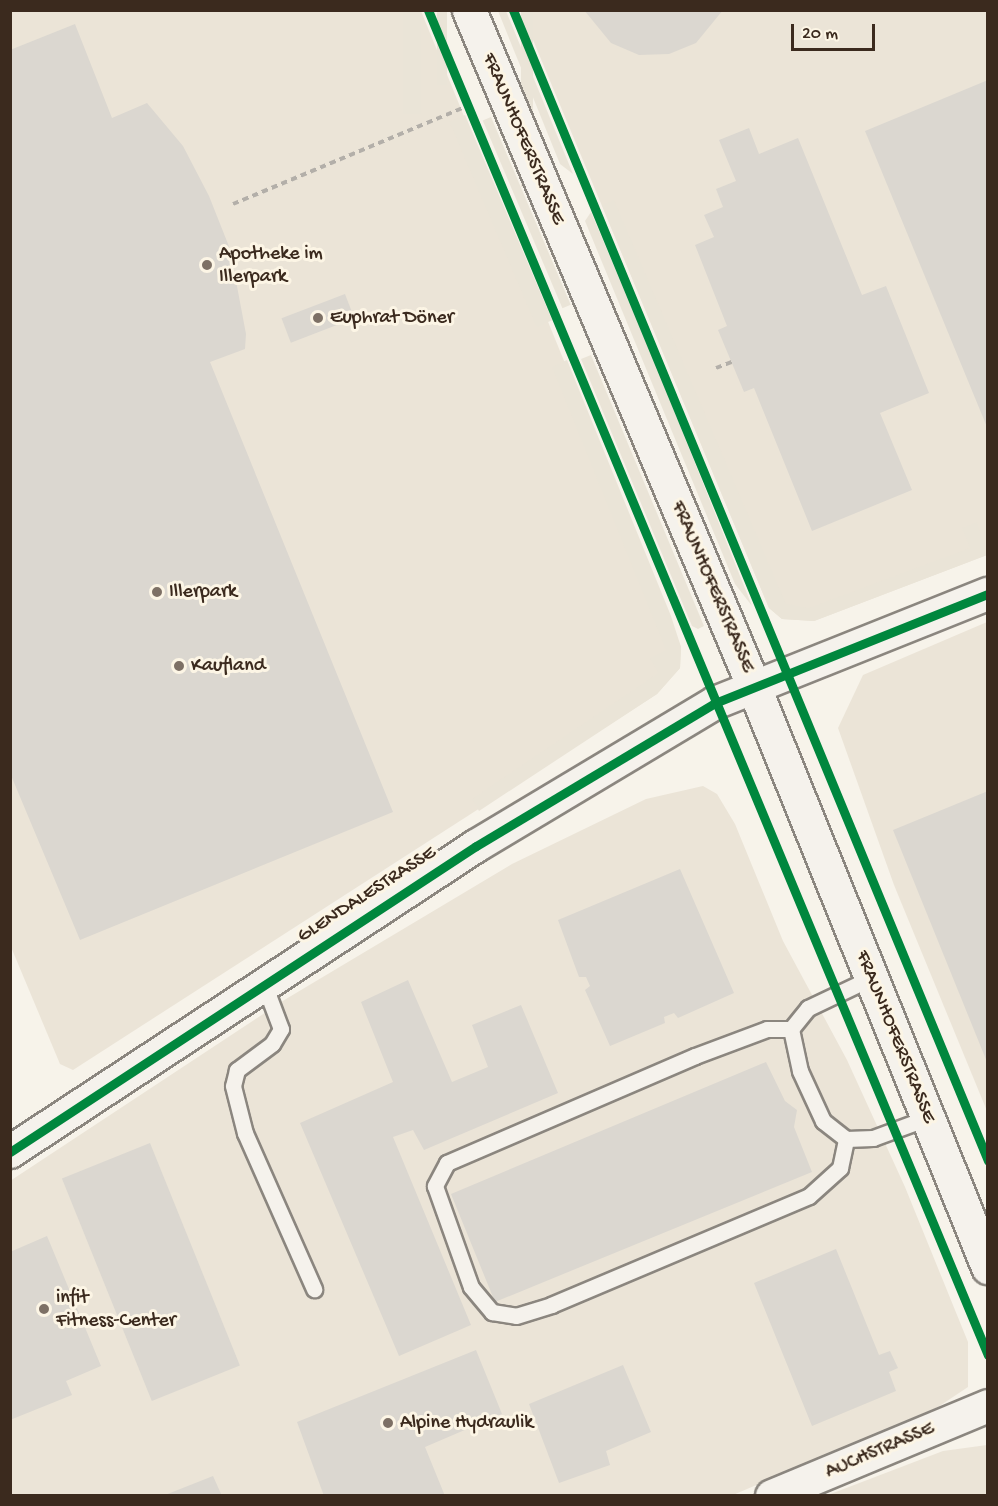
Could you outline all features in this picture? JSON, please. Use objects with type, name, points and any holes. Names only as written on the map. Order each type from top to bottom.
[{"type":"street","name":"FRAUNHOFERSTRASSE","points":[[469,10],[753,686],[987,1267]]},
{"type":"street","name":"GLENDALESTRASSE","points":[[10,1152],[476,846],[753,686],[987,594]]},
{"type":"street","name":"AUCHSTRASSE","points":[[772,1496],[987,1406]]},
{"type":"lane","points":[[791,1029],[808,1008],[871,978]]},
{"type":"lane","points":[[264,984],[280,1029],[272,1044],[237,1070],[233,1086],[245,1133],[314,1289]]},
{"type":"lane","points":[[791,1029],[767,1029],[694,1056],[447,1163],[435,1186],[471,1287],[492,1312],[516,1316],[551,1305],[809,1196],[840,1168],[846,1139]]},
{"type":"lane","points":[[791,1029],[800,1071],[823,1121],[846,1139],[873,1138],[927,1118]]},
{"type":"path","points":[[233,204],[467,106]]},
{"type":"path","points":[[716,368],[732,362]]},
{"type":"shaded area","points":[[11,11],[421,11],[681,647],[680,668],[657,694],[73,1070],[60,1064],[11,947]]},
{"type":"shaded area","points":[[403,11],[421,11],[421,114],[403,114]]},
{"type":"shaded area","points":[[437,11],[447,11],[447,85],[437,85]]},
{"type":"shaded area","points":[[498,11],[506,11],[573,174],[560,164]]},
{"type":"shaded area","points":[[521,11],[987,11],[987,555],[814,621],[782,619],[769,608]]},
{"type":"shaded area","points":[[521,11],[533,11],[533,187],[521,187]]},
{"type":"shaded area","points":[[465,115],[552,320],[536,327],[449,122]]},
{"type":"shaded area","points":[[491,117],[571,305],[562,308],[483,121]]},
{"type":"shaded area","points":[[614,200],[786,604],[809,608],[970,548],[962,528],[977,522],[987,555],[814,621],[782,619],[769,608],[602,205]]},
{"type":"shaded area","points":[[591,212],[655,363],[752,606],[735,584],[585,221]]},
{"type":"shaded area","points":[[591,355],[704,626],[698,629],[692,626],[581,359]]},
{"type":"shaded area","points":[[567,360],[671,616],[681,647],[680,668],[657,694],[479,811],[472,799],[654,676],[658,672],[650,658],[666,650],[552,367]]},
{"type":"shaded area","points":[[987,622],[987,1111],[894,885],[838,728],[863,675]]},
{"type":"shaded area","points":[[703,786],[717,794],[735,824],[783,941],[847,1060],[905,1187],[968,1342],[968,1387],[938,1407],[733,1495],[11,1495],[10,1181],[286,999],[512,864],[646,799]]},
{"type":"shaded area","points":[[987,1445],[987,1495],[828,1495],[943,1451]]},
{"type":"building","points":[[584,10],[723,10],[696,43],[669,54],[639,55],[611,43]]},
{"type":"building","name":"Illerpark","points":[[75,24],[112,118],[147,103],[183,146],[209,196],[230,249],[246,334],[245,349],[210,362],[393,812],[80,940],[10,773],[10,50]]},
{"type":"building","points":[[988,80],[988,427],[987,427],[865,131]]},
{"type":"building","points":[[749,128],[759,154],[798,138],[862,295],[886,286],[929,393],[880,413],[912,490],[812,531],[754,388],[744,392],[718,330],[727,326],[695,245],[714,237],[704,215],[723,207],[716,189],[736,181],[719,140]]},
{"type":"building","name":"Euphrat Döner","points":[[345,294],[354,318],[291,343],[282,318]]},
{"type":"building","points":[[988,791],[988,1062],[987,1062],[893,830]]},
{"type":"building","points":[[680,869],[734,993],[678,1018],[674,1013],[664,1017],[665,1023],[610,1046],[585,990],[590,986],[586,977],[579,977],[558,920]]},
{"type":"building","points":[[408,980],[452,1082],[488,1067],[472,1025],[521,1005],[558,1093],[424,1150],[413,1130],[393,1137],[471,1325],[399,1356],[300,1123],[393,1082],[361,1002]]},
{"type":"building","points":[[766,1062],[785,1101],[797,1110],[794,1127],[812,1172],[495,1302],[451,1194]]},
{"type":"building","points":[[150,1143],[240,1366],[152,1401],[62,1179]]},
{"type":"building","name":"infit Fitness-Center","points":[[47,1236],[101,1366],[66,1381],[72,1395],[10,1420],[10,1252]]},
{"type":"building","points":[[836,1249],[879,1355],[890,1351],[898,1368],[889,1372],[896,1391],[812,1426],[754,1283]]},
{"type":"building","name":"Alpine Hydraulik","points":[[476,1350],[502,1414],[425,1447],[445,1496],[324,1496],[297,1422]]},
{"type":"building","points":[[623,1365],[651,1432],[606,1451],[610,1465],[559,1483],[529,1404]]},
{"type":"building","points":[[213,1476],[222,1496],[165,1496],[165,1495]]},
{"type":"cycle path","points":[[428,10],[988,1355]]},
{"type":"cycle path","points":[[513,10],[988,1161]]},
{"type":"cycle path","points":[[10,1152],[476,846],[715,703],[988,594]]},
{"type":"place","name":"Apotheke im Illerpark","points":[[207,265]]},
{"type":"place","name":"Euphrat Döner","points":[[318,318]]},
{"type":"place","name":"Illerpark","points":[[157,592]]},
{"type":"place","name":"Kaufland","points":[[179,666]]},
{"type":"place","name":"infit Fitness-Center","points":[[44,1309]]},
{"type":"place","name":"Alpine Hydraulik","points":[[388,1423]]}]
